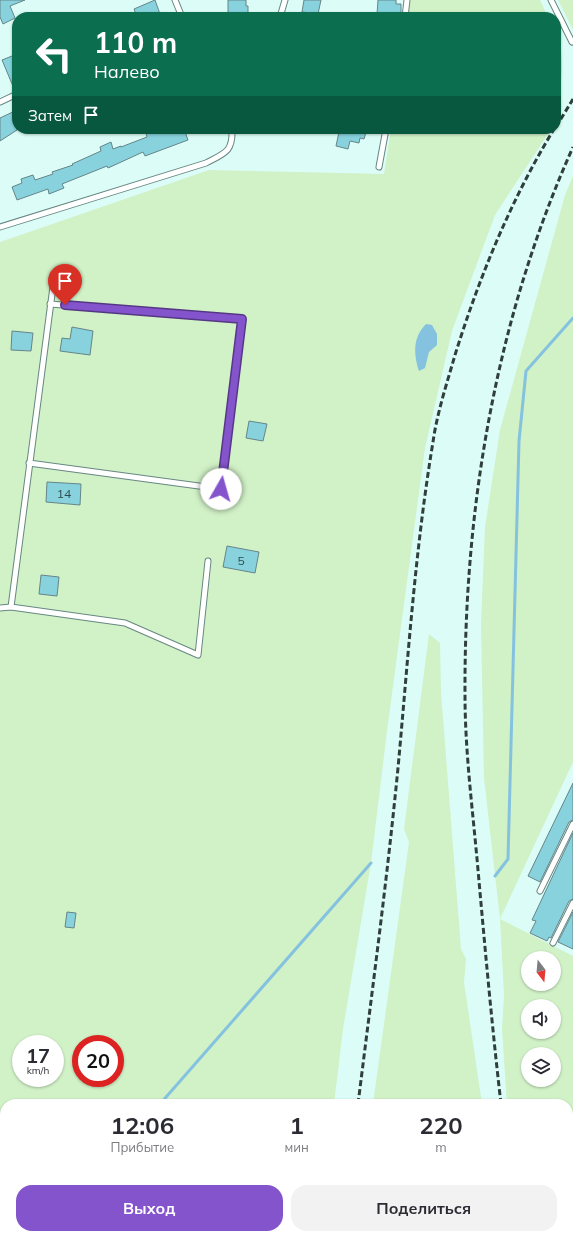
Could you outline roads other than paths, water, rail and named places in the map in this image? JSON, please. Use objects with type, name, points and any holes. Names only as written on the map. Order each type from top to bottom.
[{"type":"lane","points":[[174,0],[180,12]]},
{"type":"lane","points":[[281,12],[285,0]]},
{"type":"lane","points":[[406,12],[407,0]]},
{"type":"lane","points":[[551,0],[557,12]]},
{"type":"lane","points":[[561,20],[572,42]]},
{"type":"lane","points":[[0,102],[12,96]]},
{"type":"lane","points":[[0,227],[206,163],[224,153],[232,143],[232,134]]},
{"type":"lane","points":[[379,167],[385,134]]},
{"type":"lane","points":[[11,607],[54,279]]},
{"type":"lane","points":[[29,463],[221,489],[242,319],[50,304]]},
{"type":"lane","points":[[0,608],[11,607],[125,622],[198,655],[208,561]]},
{"type":"lane","points":[[540,891],[573,824]]},
{"type":"lane","points":[[553,943],[573,903]]},
{"type":"water","points":[[426,324],[432,325],[437,334],[437,345],[429,352],[425,368],[419,371],[415,347],[418,335]]},
{"type":"waterway","points":[[495,876],[508,859],[519,441],[526,371],[573,318]]},
{"type":"waterway","points":[[164,1099],[371,863]]},
{"type":"railway","points":[[561,119],[573,99]]},
{"type":"railway","points":[[359,1099],[394,810],[421,523],[437,420],[455,355],[486,267],[510,211],[551,134]]},
{"type":"railway","points":[[500,1099],[466,739],[466,625],[471,554],[478,484],[490,415],[505,346],[524,279],[546,212],[573,147]]}]
